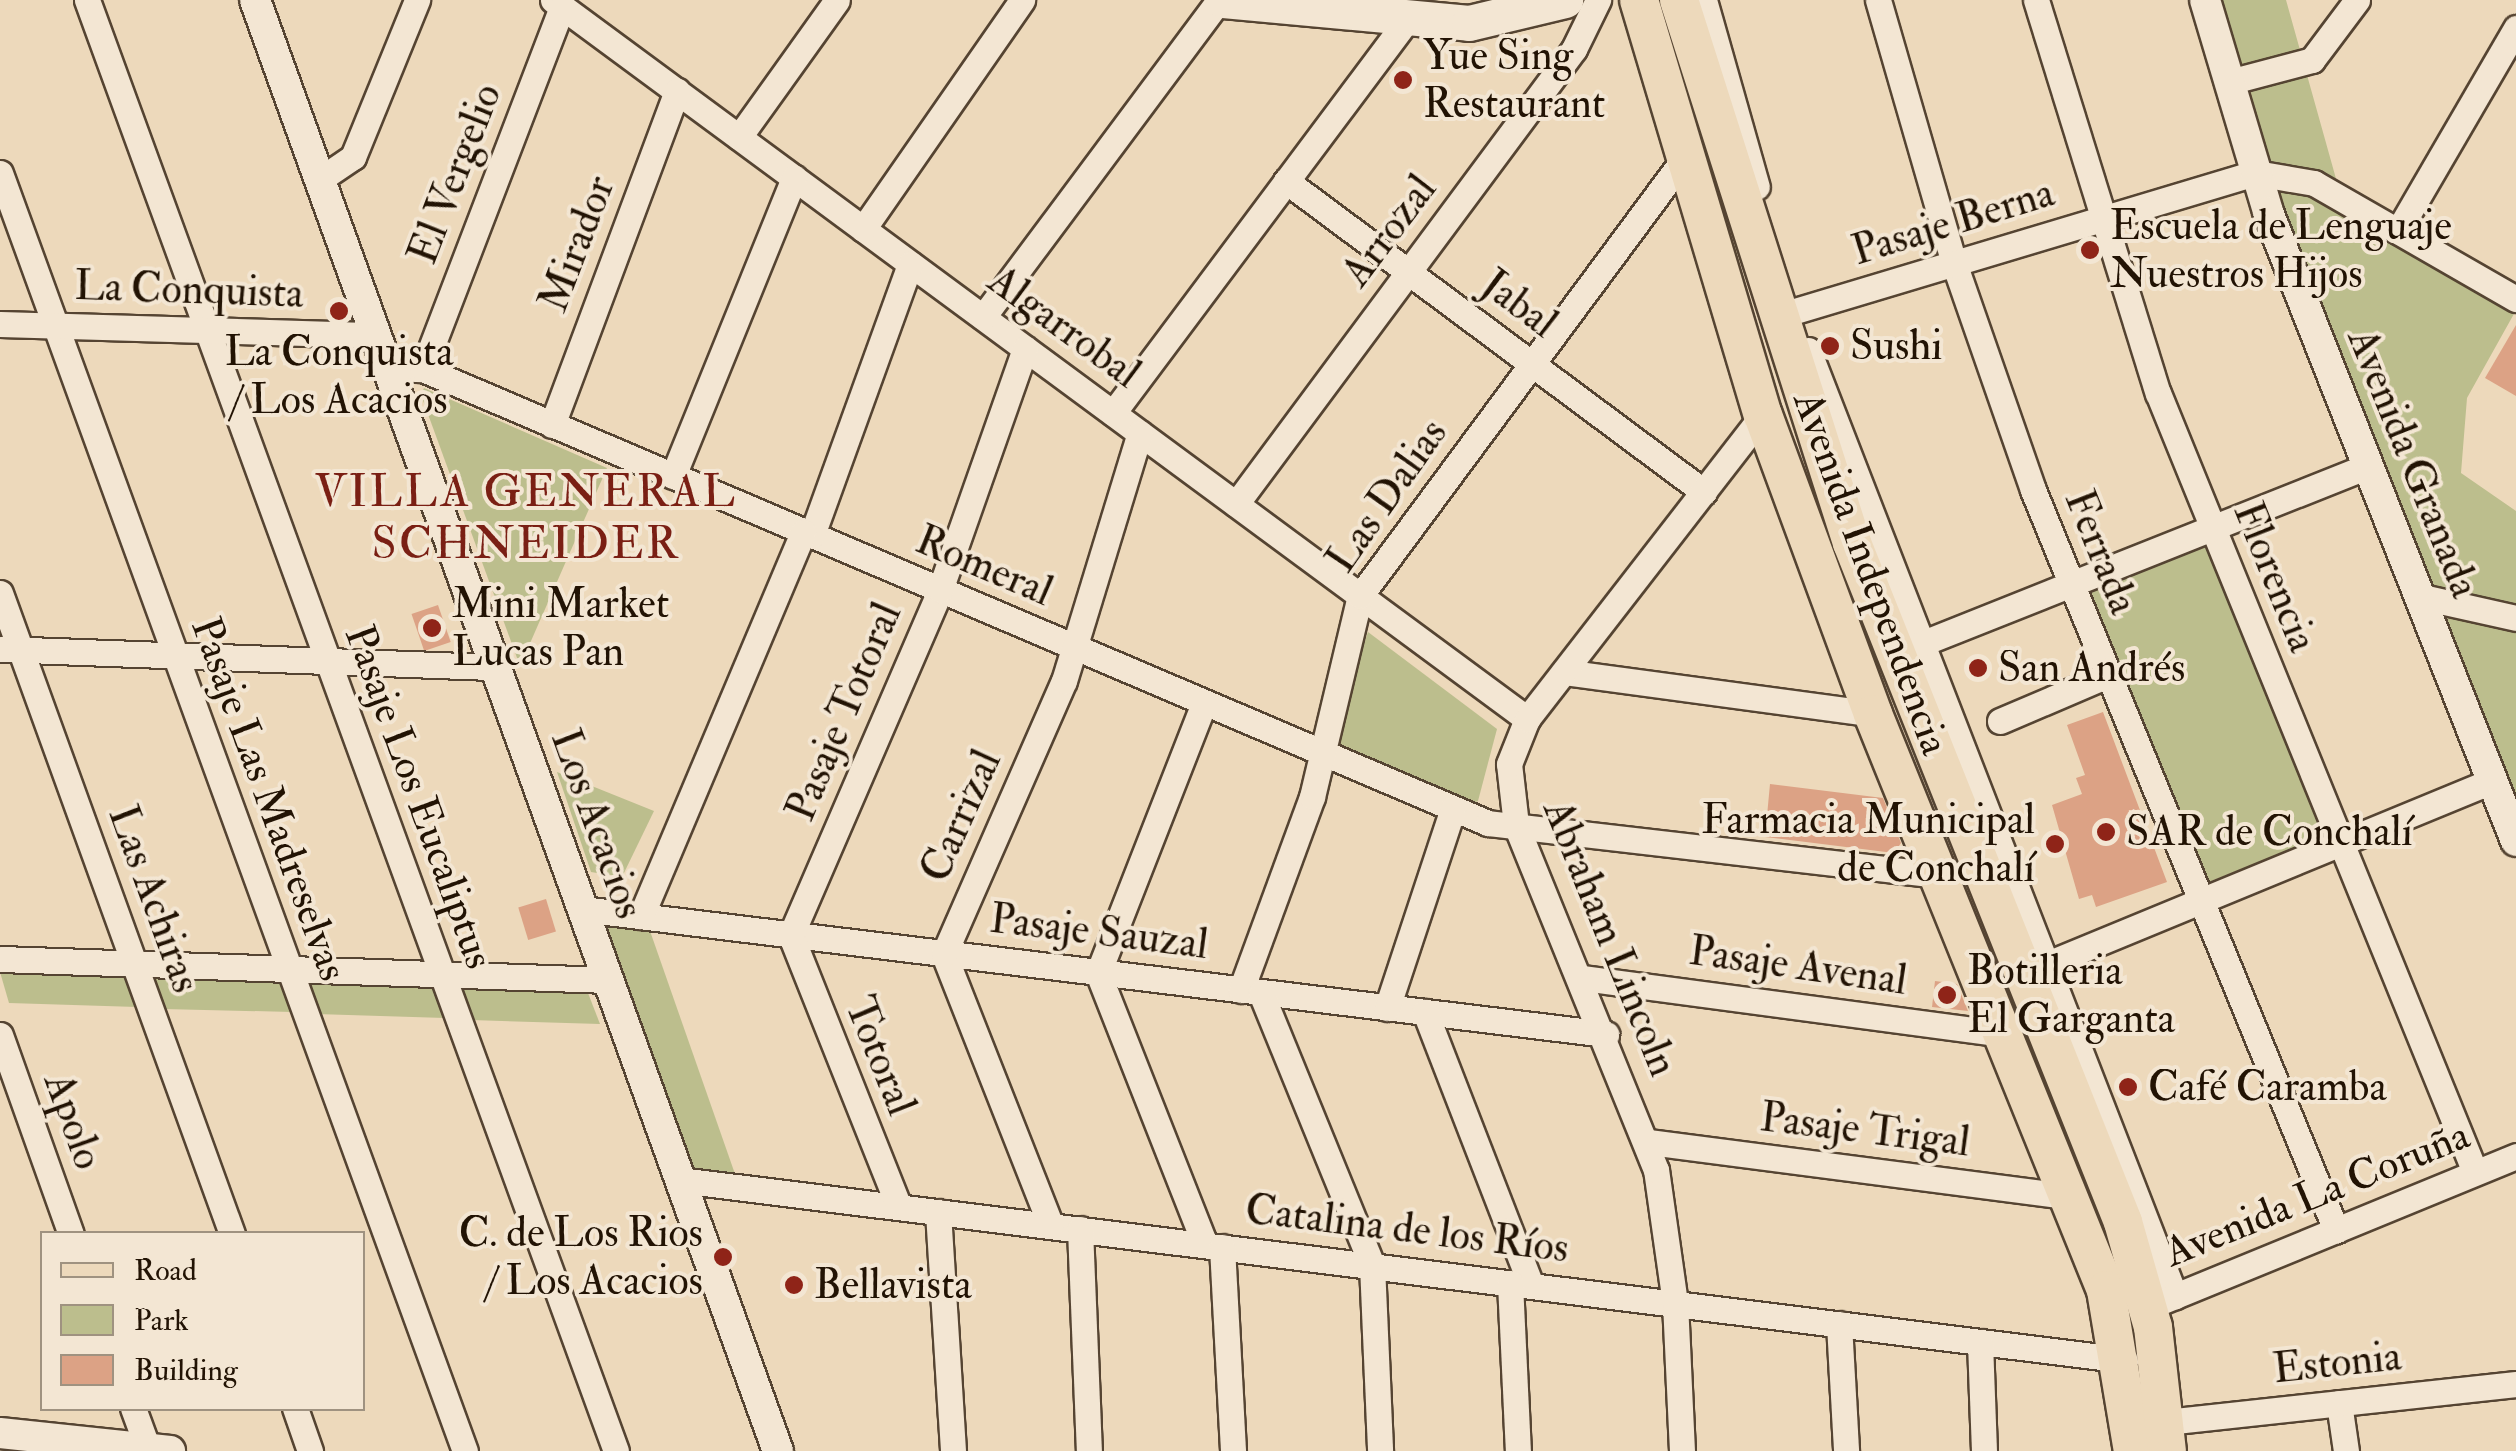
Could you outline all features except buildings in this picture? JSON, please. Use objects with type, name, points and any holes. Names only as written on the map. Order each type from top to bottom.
[{"type":"main road","points":[[1221,0],[1408,19],[1491,21],[1565,0]]},
{"type":"main road","name":"Avenida Independencia","points":[[1639,0],[1763,415],[1937,876],[2072,1197],[2125,1360],[2133,1451]]},
{"type":"main road","name":"Avenida Independencia","points":[[1679,0],[1775,320],[1906,649],[2110,1187],[2162,1301],[2166,1436]]},
{"type":"street","name":"Pasaje Los Eucaliptus","points":[[87,0],[616,1451]]},
{"type":"street","name":"Los Acacios","points":[[255,0],[778,1451]]},
{"type":"street","points":[[320,180],[353,157],[416,0]]},
{"type":"street","points":[[738,137],[837,0]]},
{"type":"street","points":[[863,229],[1022,0]]},
{"type":"street","points":[[983,317],[1221,0]]},
{"type":"street","name":"Arrozal","points":[[1236,504],[1574,50],[1598,0]]},
{"type":"street","name":"Avenida Independencia","points":[[1704,0],[1795,311],[1906,649],[2045,965],[2162,1301]]},
{"type":"street","name":"Ferrada","points":[[1878,0],[1954,263],[2071,584],[2336,1230]]},
{"type":"street","name":"Florencia","points":[[2036,0],[2101,219],[2212,528],[2476,1172]]},
{"type":"street","name":"Avenida Granada","points":[[2205,0],[2256,173],[2516,841]]},
{"type":"street","points":[[2229,82],[2319,55],[2357,0]]},
{"type":"street","name":"Algarrobal","points":[[558,4],[1527,719]]},
{"type":"street","name":"El Vergelio","points":[[423,370],[558,4]]},
{"type":"street","points":[[1113,413],[1408,19]]},
{"type":"street","points":[[2398,231],[2516,28]]},
{"type":"street","name":"Mirador","points":[[552,425],[677,92]]},
{"type":"street","name":"Las Dalias","points":[[1251,991],[1323,754],[1360,596],[1686,156]]},
{"type":"street","name":"Pasaje Las Madreselvas","points":[[0,173],[465,1451]]},
{"type":"street","name":"Pasaje Berna","points":[[1795,311],[2256,173],[2314,182],[2516,299]]},
{"type":"street","points":[[673,476],[794,178]]},
{"type":"street","name":"Jabal","points":[[1286,181],[1704,492]]},
{"type":"street","points":[[641,916],[807,534],[910,264]]},
{"type":"street","name":"La Conquista","points":[[0,324],[376,335]]},
{"type":"street","name":"Pasaje Totoral","points":[[791,935],[940,590],[1025,348]]},
{"type":"street","points":[[388,368],[423,370]]},
{"type":"street","name":"Romeral","points":[[423,370],[1453,809],[1516,826],[1937,876]]},
{"type":"street","name":"Abraham Lincoln","points":[[1682,1451],[1675,1303],[1649,1142],[1516,826],[1509,764],[1527,719],[1763,415]]},
{"type":"street","name":"Carrizal","points":[[944,954],[1073,647],[1140,433]]},
{"type":"street","points":[[1906,649],[2368,466]]},
{"type":"street","name":"Las Achiras","points":[[0,593],[10,650],[135,964],[231,1231]]},
{"type":"street","points":[[2422,597],[2516,618]]},
{"type":"street","points":[[10,650],[495,667]]},
{"type":"street","points":[[1564,672],[1873,714]]},
{"type":"street","points":[[2000,721],[2108,675]]},
{"type":"street","points":[[1204,703],[1098,973],[1213,1246],[1233,1451]]},
{"type":"street","points":[[2045,965],[2492,781]]},
{"type":"street","points":[[1387,1008],[1453,809]]},
{"type":"street","name":"Pasaje Sauzal","points":[[582,909],[1606,1034]]},
{"type":"street","name":"Totoral","points":[[791,935],[899,1207]]},
{"type":"street","points":[[944,954],[1051,1226]]},
{"type":"street","points":[[0,959],[608,980]]},
{"type":"street","name":"Pasaje Avenal","points":[[1583,978],[2003,1034]]},
{"type":"street","points":[[1251,991],[1372,1265],[1380,1451]]},
{"type":"street","points":[[1424,1012],[1520,1284],[1518,1451]]},
{"type":"street","name":"Apolo","points":[[0,1034],[70,1231]]},
{"type":"street","name":"Pasaje Trigal","points":[[1649,1142],[2072,1197]]},
{"type":"street","name":"Avenida La Coruña","points":[[2162,1301],[2516,1156]]},
{"type":"street","name":"Catalina de los Ríos","points":[[680,1180],[2125,1360]]},
{"type":"street","points":[[938,1212],[953,1451]]},
{"type":"street","points":[[1080,1230],[1088,1451]]},
{"type":"street","points":[[1839,1324],[1846,1451]]},
{"type":"street","points":[[1980,1342],[1984,1451]]},
{"type":"street","name":"Estonia","points":[[2166,1436],[2339,1403],[2516,1384]]},
{"type":"street","points":[[2339,1403],[2346,1451]]},
{"type":"street","points":[[136,1411],[159,1450]]},
{"type":"street","points":[[296,1411],[310,1451]]},
{"type":"street","points":[[8,1439],[159,1450]]},
{"type":"green space","points":[[2214,0],[2286,0],[2347,218],[2515,312],[2467,398],[2461,473],[2516,511],[2516,814],[2319,327]]},
{"type":"green space","points":[[424,388],[607,468],[520,666],[421,395]]},
{"type":"green space","points":[[2207,541],[2326,835],[2203,884],[2085,590]]},
{"type":"green space","points":[[1368,632],[1497,729],[1478,801],[1467,805],[1329,745]]},
{"type":"green space","points":[[557,772],[654,811],[622,877],[591,872]]},
{"type":"green space","points":[[602,924],[650,931],[735,1174],[687,1167]]},
{"type":"green space","points":[[0,972],[125,976],[137,1007],[9,1003]]},
{"type":"green space","points":[[151,977],[280,982],[292,1012],[163,1009]]},
{"type":"green space","points":[[304,983],[433,987],[445,1018],[316,1014]]},
{"type":"green space","points":[[459,989],[588,993],[600,1024],[471,1020]]},
{"type":"place","name":"Yue Sing Restaurant","points":[[1403,80]]},
{"type":"place","name":"Escuela de Lenguaje Nuestros Hijos","points":[[2090,250]]},
{"type":"place","name":"La Conquista / Los Acacios","points":[[339,311]]},
{"type":"place","name":"Sushi","points":[[1830,346]]},
{"type":"place","name":"Mini Market Lucas Pan","points":[[432,628]]},
{"type":"place","name":"San Andrés","points":[[1978,668]]},
{"type":"place","name":"SAR de Conchalí","points":[[2106,832]]},
{"type":"place","name":"Farmacia Municipal de Conchalí","points":[[2055,844]]},
{"type":"place","name":"Botilleria El Garganta","points":[[1947,995]]},
{"type":"place","name":"Café Caramba","points":[[2128,1087]]},
{"type":"place","name":"C. de Los Rios / Los Acacios","points":[[723,1257]]},
{"type":"place","name":"Bellavista","points":[[794,1285]]},
{"type":"district","name":"VILLA GENERAL SCHNEIDER","points":[[526,519]]}]
